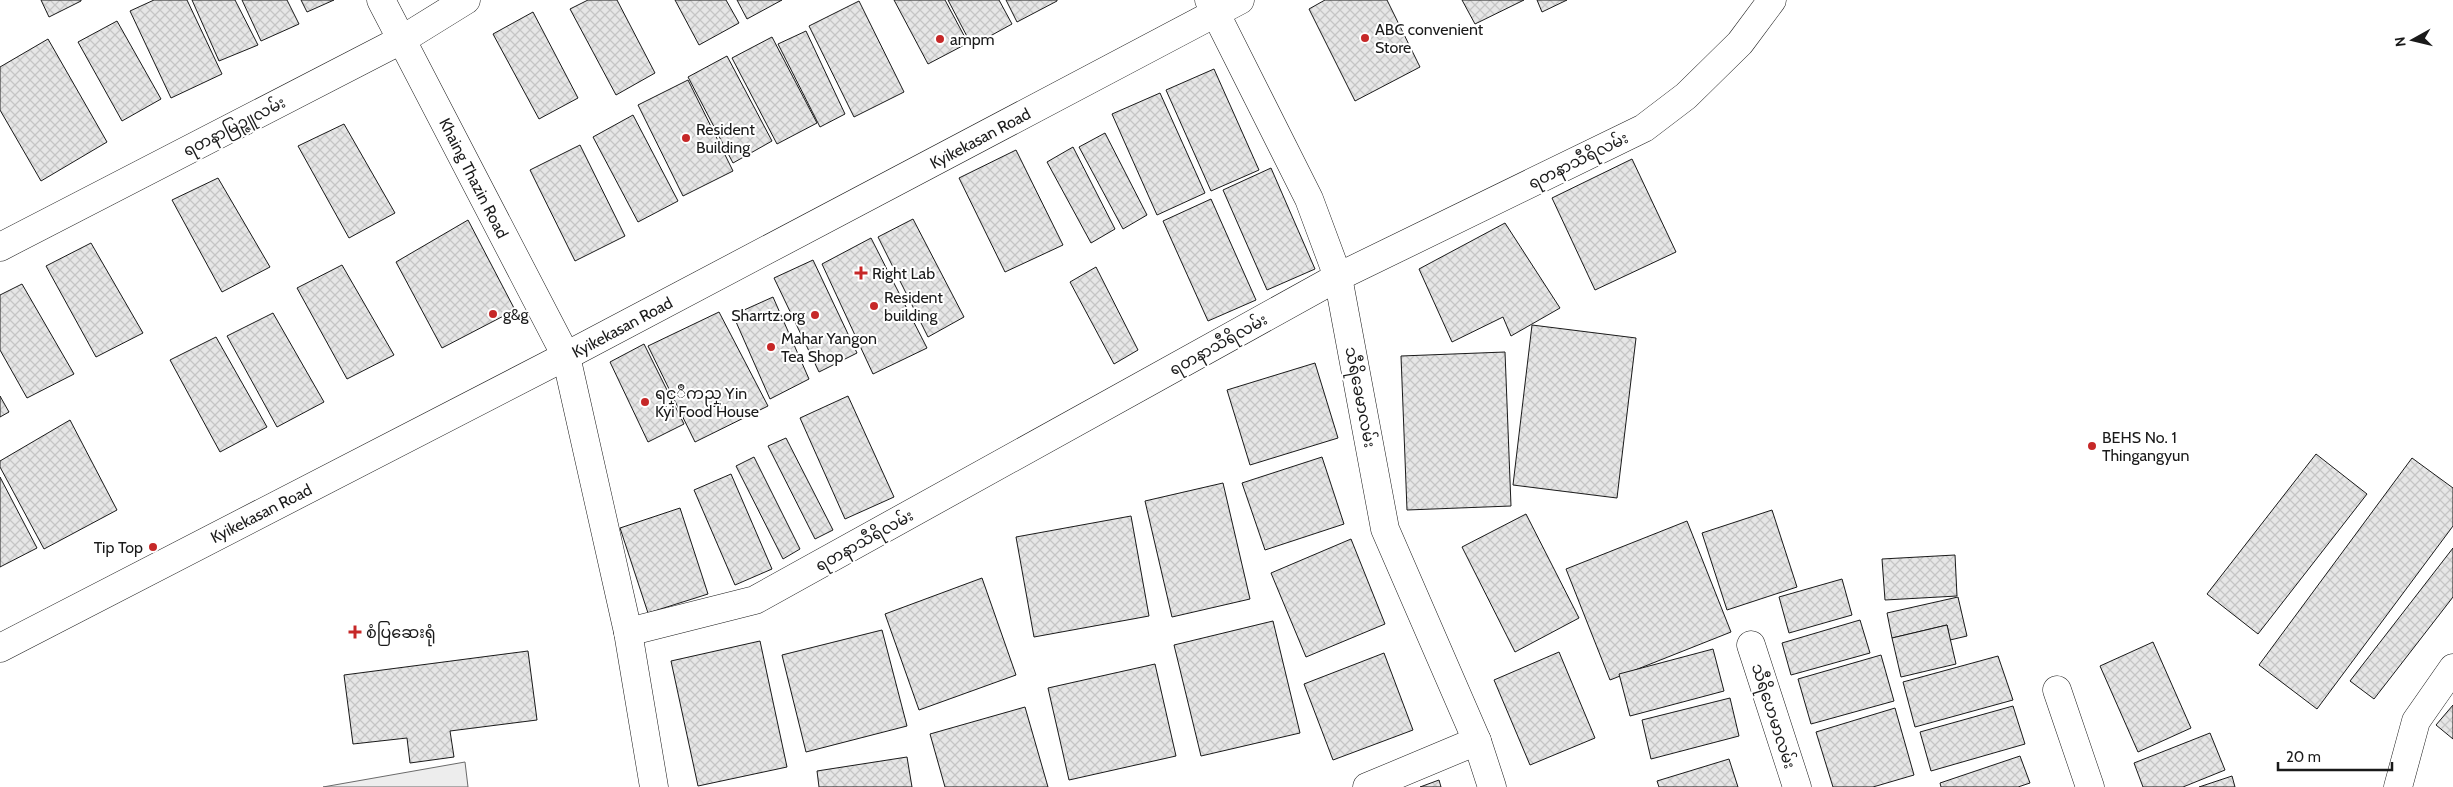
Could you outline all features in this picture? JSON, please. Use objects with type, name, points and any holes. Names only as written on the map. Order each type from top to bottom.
[{"type":"street","name":"Khaing Thazin Road","points":[[381,0],[403,38],[566,356],[628,632],[654,787]]},
{"type":"street","name":"ရတနာမြဉ္ဇူလမ်း","points":[[0,246],[403,38],[466,0]]},
{"type":"street","name":"Kyikekasan Road","points":[[0,648],[566,356],[1213,6],[1240,0]]},
{"type":"street","name":"ရတနာသီရိလမ်း","points":[[628,632],[755,600],[1338,277],[1644,128],[1686,96],[1740,43],[1772,0]]},
{"type":"street","name":"သီရိခေမာလမ်း","points":[[1213,6],[1309,199],[1338,277],[1386,529],[1477,741],[1492,787]]},
{"type":"street","name":"သီရိဟေမာလမ်း","points":[[1751,645],[1797,787]]},
{"type":"street","points":[[2398,787],[2416,721],[2453,668]]},
{"type":"street","points":[[2057,690],[2090,787]]},
{"type":"street","points":[[1367,787],[1477,741]]},
{"type":"shaded area","points":[[465,762],[468,787],[323,787]]},
{"type":"building","points":[[41,0],[81,0],[81,1],[49,17]]},
{"type":"building","points":[[154,0],[187,0],[222,74],[171,98],[130,11]]},
{"type":"building","points":[[192,0],[235,0],[258,45],[219,61]]},
{"type":"building","points":[[242,0],[287,0],[299,24],[261,41]]},
{"type":"building","points":[[301,0],[334,0],[307,12]]},
{"type":"building","points":[[588,0],[617,0],[655,73],[616,95],[570,9]]},
{"type":"building","points":[[675,0],[726,0],[739,23],[699,45]]},
{"type":"building","points":[[737,0],[782,0],[747,19]]},
{"type":"building","points":[[894,0],[945,0],[968,43],[928,64]]},
{"type":"building","points":[[948,0],[999,0],[1012,24],[972,46]]},
{"type":"building","points":[[1006,0],[1057,0],[1057,1],[1017,22]]},
{"type":"building","name":"ABC convenient Store","points":[[1325,0],[1387,0],[1420,67],[1355,101],[1309,9]]},
{"type":"building","points":[[1462,0],[1524,0],[1475,24]]},
{"type":"building","points":[[1537,0],[1567,0],[1542,12]]},
{"type":"building","points":[[859,1],[904,92],[854,117],[809,26]]},
{"type":"building","points":[[533,12],[578,98],[539,119],[493,34]]},
{"type":"building","points":[[117,21],[161,99],[122,121],[78,42]]},
{"type":"building","points":[[806,31],[845,114],[820,127],[778,44]]},
{"type":"building","points":[[772,37],[817,123],[777,144],[732,58]]},
{"type":"building","points":[[48,39],[107,142],[41,181],[0,110],[0,67]]},
{"type":"building","points":[[727,56],[772,141],[733,163],[688,77]]},
{"type":"building","points":[[1214,69],[1259,170],[1211,191],[1166,90]]},
{"type":"building","name":"Resident Building","points":[[688,80],[733,171],[683,196],[638,105]]},
{"type":"building","points":[[1160,93],[1205,193],[1157,215],[1112,114]]},
{"type":"building","name":"Resident Building","points":[[633,115],[678,201],[638,222],[593,137]]},
{"type":"building","points":[[344,124],[395,213],[349,238],[298,146]]},
{"type":"building","points":[[1105,133],[1147,215],[1123,229],[1079,147]]},
{"type":"building","points":[[580,145],[625,236],[575,261],[530,170]]},
{"type":"building","points":[[1073,147],[1115,229],[1091,243],[1047,162]]},
{"type":"building","points":[[1016,150],[1063,245],[1005,272],[959,178]]},
{"type":"building","points":[[1632,159],[1676,252],[1595,290],[1552,198]]},
{"type":"building","points":[[1271,168],[1315,269],[1267,290],[1223,190]]},
{"type":"building","points":[[218,178],[270,267],[222,292],[172,200]]},
{"type":"building","points":[[1211,199],[1256,300],[1208,321],[1163,221]]},
{"type":"building","points":[[913,219],[964,317],[928,337],[878,237]]},
{"type":"building","points":[[468,220],[515,310],[442,348],[396,262]]},
{"type":"building","points":[[1505,223],[1560,308],[1511,336],[1503,317],[1452,342],[1419,269]]},
{"type":"building","name":"Resident building","points":[[871,238],[927,348],[873,374],[822,264]]},
{"type":"building","points":[[91,243],[143,333],[96,357],[46,266]]},
{"type":"building","name":"Sharrtz.org","points":[[813,260],[857,353],[819,372],[774,278]]},
{"type":"building","points":[[342,265],[394,355],[347,379],[297,288]]},
{"type":"building","points":[[1096,267],[1138,350],[1114,364],[1070,282]]},
{"type":"building","points":[[22,284],[74,374],[27,398],[0,350],[0,295]]},
{"type":"building","name":"Mahar Yangon Tea Shop","points":[[773,297],[809,379],[770,399],[733,315]]},
{"type":"building","points":[[719,312],[768,406],[695,442],[648,346]]},
{"type":"building","points":[[273,313],[324,402],[277,427],[227,336]]},
{"type":"building","points":[[1532,325],[1636,338],[1617,498],[1513,485]]},
{"type":"building","points":[[216,337],[267,427],[220,452],[170,360]]},
{"type":"building","points":[[644,344],[684,424],[648,442],[610,362]]},
{"type":"building","points":[[1505,352],[1511,506],[1407,510],[1401,356]]},
{"type":"building","points":[[1315,363],[1338,438],[1250,465],[1227,390]]},
{"type":"building","points":[[0,396],[9,412],[0,417]]},
{"type":"building","points":[[848,396],[894,497],[845,519],[800,418]]},
{"type":"building","points":[[70,420],[117,510],[44,549],[0,467],[0,461]]},
{"type":"building","points":[[786,438],[833,530],[815,539],[768,446]]},
{"type":"building","points":[[2316,454],[2367,494],[2258,634],[2207,594]]},
{"type":"building","points":[[754,457],[800,549],[783,559],[736,466]]},
{"type":"building","points":[[1322,457],[1344,524],[1265,550],[1242,483]]},
{"type":"building","points":[[2412,458],[2453,488],[2453,526],[2317,709],[2259,665]]},
{"type":"building","points":[[731,474],[772,569],[735,585],[694,490]]},
{"type":"building","points":[[0,477],[37,548],[0,567]]},
{"type":"building","points":[[1223,483],[1250,599],[1172,617],[1145,501]]},
{"type":"building","points":[[680,508],[708,594],[648,613],[620,528]]},
{"type":"building","points":[[1772,510],[1797,587],[1727,610],[1702,533]]},
{"type":"building","points":[[1526,514],[1579,618],[1515,652],[1462,547]]},
{"type":"building","points":[[1131,516],[1149,616],[1034,637],[1016,537]]},
{"type":"building","points":[[1687,521],[1731,632],[1610,680],[1566,569]]},
{"type":"building","points":[[1351,539],[1385,624],[1306,657],[1271,573]]},
{"type":"building","points":[[2453,548],[2453,597],[2374,699],[2350,681]]},
{"type":"building","points":[[1955,555],[1957,596],[1885,600],[1882,559]]},
{"type":"building","points":[[982,578],[1016,675],[919,710],[885,614]]},
{"type":"building","points":[[1842,579],[1852,615],[1789,633],[1779,597]]},
{"type":"building","points":[[1958,597],[1967,636],[1950,640],[1947,625],[1892,638],[1887,613]]},
{"type":"building","points":[[1860,620],[1870,653],[1791,675],[1782,643]]},
{"type":"building","points":[[1273,621],[1300,733],[1201,756],[1174,645]]},
{"type":"building","points":[[1947,625],[1956,664],[1901,677],[1892,638]]},
{"type":"building","points":[[882,630],[907,726],[806,752],[782,655]]},
{"type":"building","points":[[760,641],[787,767],[698,786],[671,661]]},
{"type":"building","points":[[2153,642],[2191,728],[2138,752],[2100,666]]},
{"type":"building","points":[[1713,649],[1724,691],[1630,716],[1619,674]]},
{"type":"building","points":[[528,651],[537,720],[450,731],[454,757],[410,763],[407,738],[353,744],[344,675]]},
{"type":"building","points":[[1559,652],[1595,738],[1530,765],[1494,680]]},
{"type":"building","points":[[1384,653],[1413,730],[1333,760],[1304,684]]},
{"type":"building","points":[[1881,655],[1894,701],[1811,724],[1798,679]]},
{"type":"building","points":[[1998,656],[2013,700],[1915,727],[1903,682]]},
{"type":"building","points":[[1155,664],[1176,756],[1069,780],[1048,688]]},
{"type":"building","points":[[1730,698],[1739,736],[1651,759],[1642,720]]},
{"type":"building","points":[[2453,705],[2453,739],[2436,725]]},
{"type":"building","points":[[2013,706],[2025,744],[1931,771],[1920,732]]},
{"type":"building","points":[[1025,707],[1048,787],[945,787],[930,734]]},
{"type":"building","points":[[1895,708],[1914,775],[1873,787],[1833,787],[1816,732]]},
{"type":"building","points":[[2210,733],[2225,770],[2183,787],[2143,787],[2134,763]]},
{"type":"building","points":[[2020,756],[2030,783],[2018,787],[1941,787],[1940,783]]},
{"type":"building","points":[[907,757],[912,787],[819,787],[817,771]]},
{"type":"building","points":[[1729,759],[1738,787],[1659,787],[1657,781]]},
{"type":"building","points":[[2232,776],[2235,787],[2199,787]]},
{"type":"building","points":[[1439,780],[1441,787],[1420,787]]},
{"type":"place","name":"ABC convenient Store","points":[[1365,38]]},
{"type":"place","name":"ampm","points":[[940,39]]},
{"type":"place","name":"Resident Building","points":[[686,138]]},
{"type":"place","name":"Right Lab","points":[[861,273]]},
{"type":"place","name":"Resident building","points":[[874,306]]},
{"type":"place","name":"g&g","points":[[493,314]]},
{"type":"place","name":"Sharrtz.org","points":[[815,315]]},
{"type":"place","name":"Mahar Yangon Tea Shop","points":[[771,347]]},
{"type":"place","name":"ရင္ဳကည္ Yin Kyi Food House","points":[[645,402]]},
{"type":"place","name":"BEHS No. 1 Thingangyun","points":[[2092,446]]},
{"type":"place","name":"Tip Top","points":[[153,547]]},
{"type":"place","name":"စံပြဆေးရုံ","points":[[355,632]]}]
